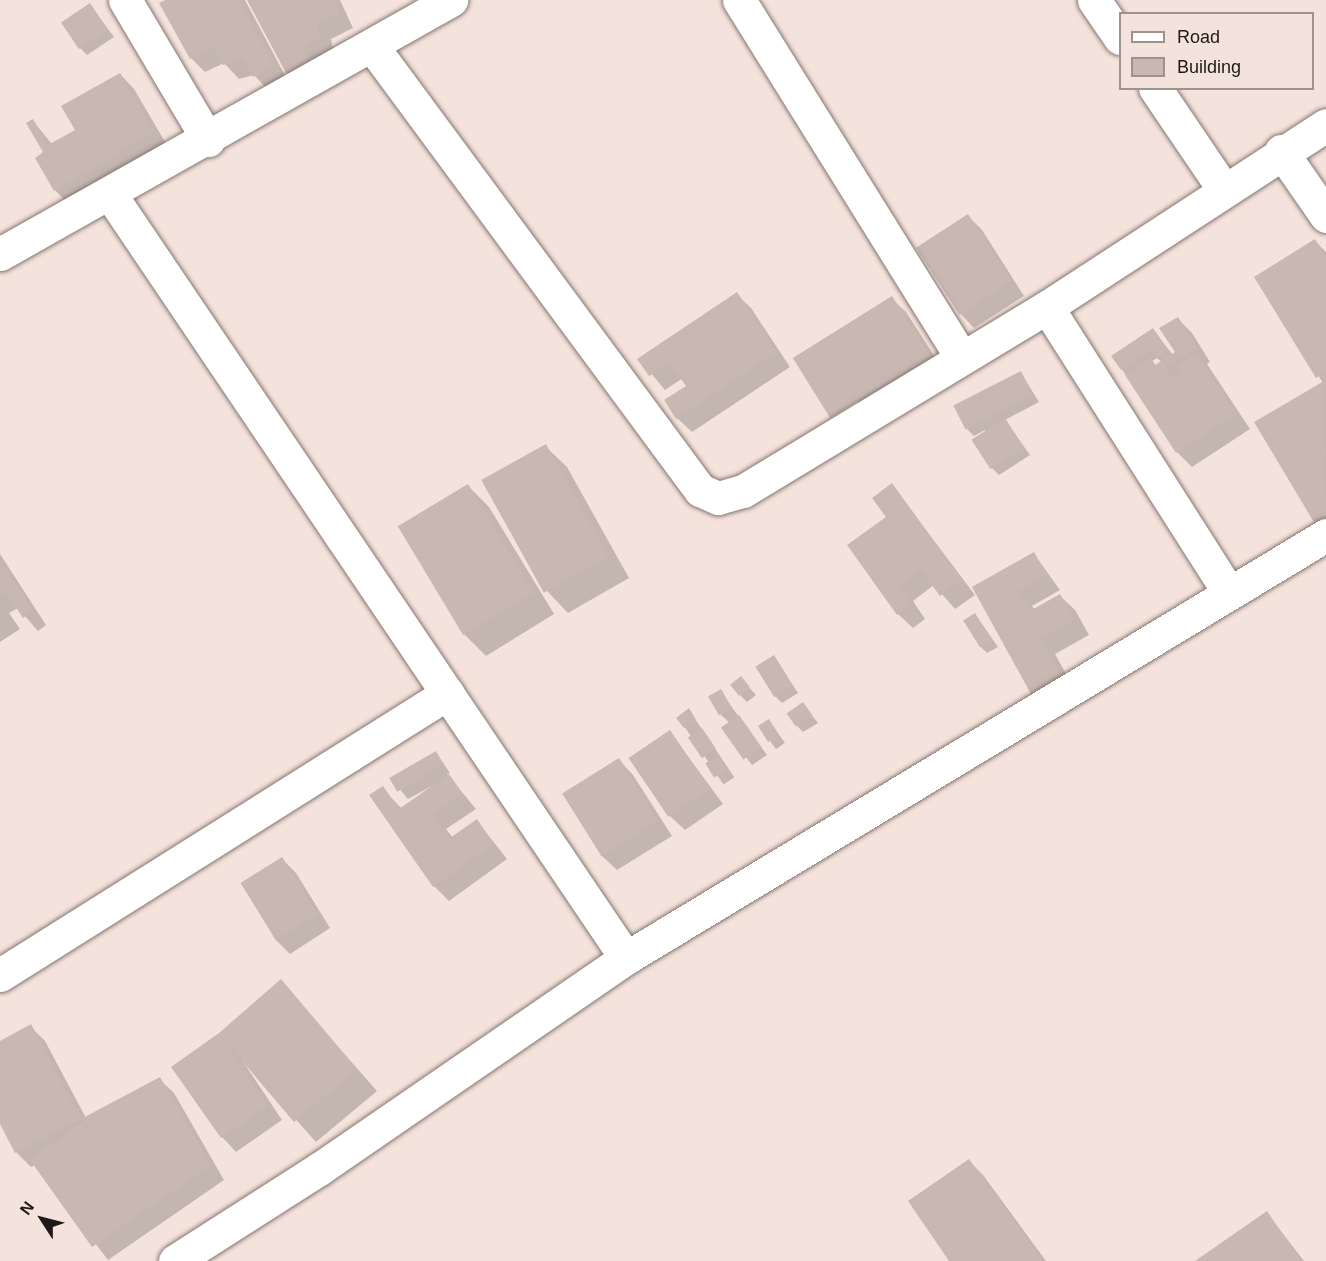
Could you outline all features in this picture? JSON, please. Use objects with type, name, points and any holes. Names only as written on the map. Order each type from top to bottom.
[{"type":"street","points":[[125,0],[208,140]]},
{"type":"street","points":[[0,254],[208,140],[451,0]]},
{"type":"street","points":[[739,0],[961,356]]},
{"type":"street","points":[[1095,0],[1119,36]]},
{"type":"street","points":[[372,46],[700,490],[718,498],[743,491],[961,356],[1047,307],[1281,151],[1326,125]]},
{"type":"street","points":[[1156,90],[1224,190]]},
{"type":"street","points":[[1281,151],[1326,216]]},
{"type":"street","points":[[110,194],[626,958]]},
{"type":"street","points":[[1047,307],[1229,593]]},
{"type":"street","points":[[175,1261],[319,1169],[626,958],[1326,535]]},
{"type":"street","points":[[0,975],[448,693]]},
{"type":"building","points":[[165,0],[239,0],[274,66],[253,77],[243,59],[223,65],[213,46],[190,59],[159,3]]},
{"type":"building","points":[[247,0],[334,0],[340,13],[317,25],[320,39],[306,46],[307,63],[286,73]]},
{"type":"building","points":[[90,3],[108,30],[79,49],[61,23]]},
{"type":"building","points":[[120,73],[154,132],[54,191],[35,158],[43,152],[26,123],[33,119],[48,145],[75,130],[61,106]]},
{"type":"building","points":[[968,214],[1012,281],[960,315],[916,248]]},
{"type":"building","points":[[1315,239],[1326,257],[1326,372],[1316,378],[1254,277]]},
{"type":"building","points":[[737,292],[777,352],[676,419],[664,400],[686,386],[670,363],[649,376],[637,359]]},
{"type":"building","points":[[892,296],[930,356],[830,418],[793,358]]},
{"type":"building","points":[[1178,317],[1197,347],[1166,367],[1173,379],[1180,375],[1175,366],[1196,352],[1236,414],[1176,453],[1125,375],[1151,358],[1155,365],[1175,352],[1159,328]]},
{"type":"building","points":[[1153,328],[1169,351],[1156,359],[1151,351],[1121,370],[1111,356]]},
{"type":"building","points":[[1021,371],[1033,395],[966,430],[953,406]]},
{"type":"building","points":[[1324,381],[1326,517],[1315,524],[1254,422]]},
{"type":"building","points":[[1005,418],[1024,447],[991,469],[971,440]]},
{"type":"building","points":[[546,444],[609,557],[544,593],[481,480]]},
{"type":"building","points":[[892,483],[962,580],[940,596],[921,570],[899,586],[912,604],[897,615],[847,545],[886,517],[872,498]]},
{"type":"building","points":[[468,484],[533,593],[463,635],[398,526]]},
{"type":"building","points":[[1034,552],[1047,575],[1019,591],[1030,611],[1060,594],[1075,620],[1042,639],[1062,678],[1031,694],[972,587]]},
{"type":"building","points":[[0,560],[33,610],[23,618],[6,592],[0,596]]},
{"type":"building","points":[[975,613],[992,640],[980,648],[963,620]]},
{"type":"building","points":[[774,655],[793,686],[774,697],[755,667]]},
{"type":"building","points":[[741,676],[750,687],[739,696],[730,685]]},
{"type":"building","points":[[721,689],[732,708],[719,716],[708,696]]},
{"type":"building","points":[[803,702],[812,715],[796,727],[787,713]]},
{"type":"building","points":[[689,708],[696,720],[684,728],[676,718]]},
{"type":"building","points":[[739,715],[761,747],[743,760],[721,728]]},
{"type":"building","points":[[769,719],[779,735],[768,742],[758,726]]},
{"type":"building","points":[[702,728],[716,749],[702,758],[688,738]]},
{"type":"building","points":[[670,730],[710,789],[668,817],[629,758]]},
{"type":"building","points":[[436,751],[444,765],[397,792],[389,778]]},
{"type":"building","points":[[719,755],[728,770],[714,778],[705,763]]},
{"type":"building","points":[[619,758],[658,821],[601,856],[562,794]]},
{"type":"building","points":[[449,774],[463,794],[433,814],[450,838],[477,819],[494,844],[433,887],[369,795],[383,786],[399,809]]},
{"type":"building","points":[[282,857],[318,914],[276,940],[240,883]]},
{"type":"building","points":[[281,979],[357,1069],[294,1122],[220,1035],[268,1105],[221,1138],[171,1067],[219,1033]]},
{"type":"building","points":[[31,1024],[81,1119],[15,1153],[0,1124],[0,1041]]},
{"type":"building","points":[[160,1077],[211,1165],[92,1247],[30,1160],[81,1123],[115,1170],[81,1119]]},
{"type":"building","points":[[969,1159],[1043,1261],[949,1261],[908,1201]]},
{"type":"building","points":[[1267,1211],[1301,1261],[1195,1261]]}]
